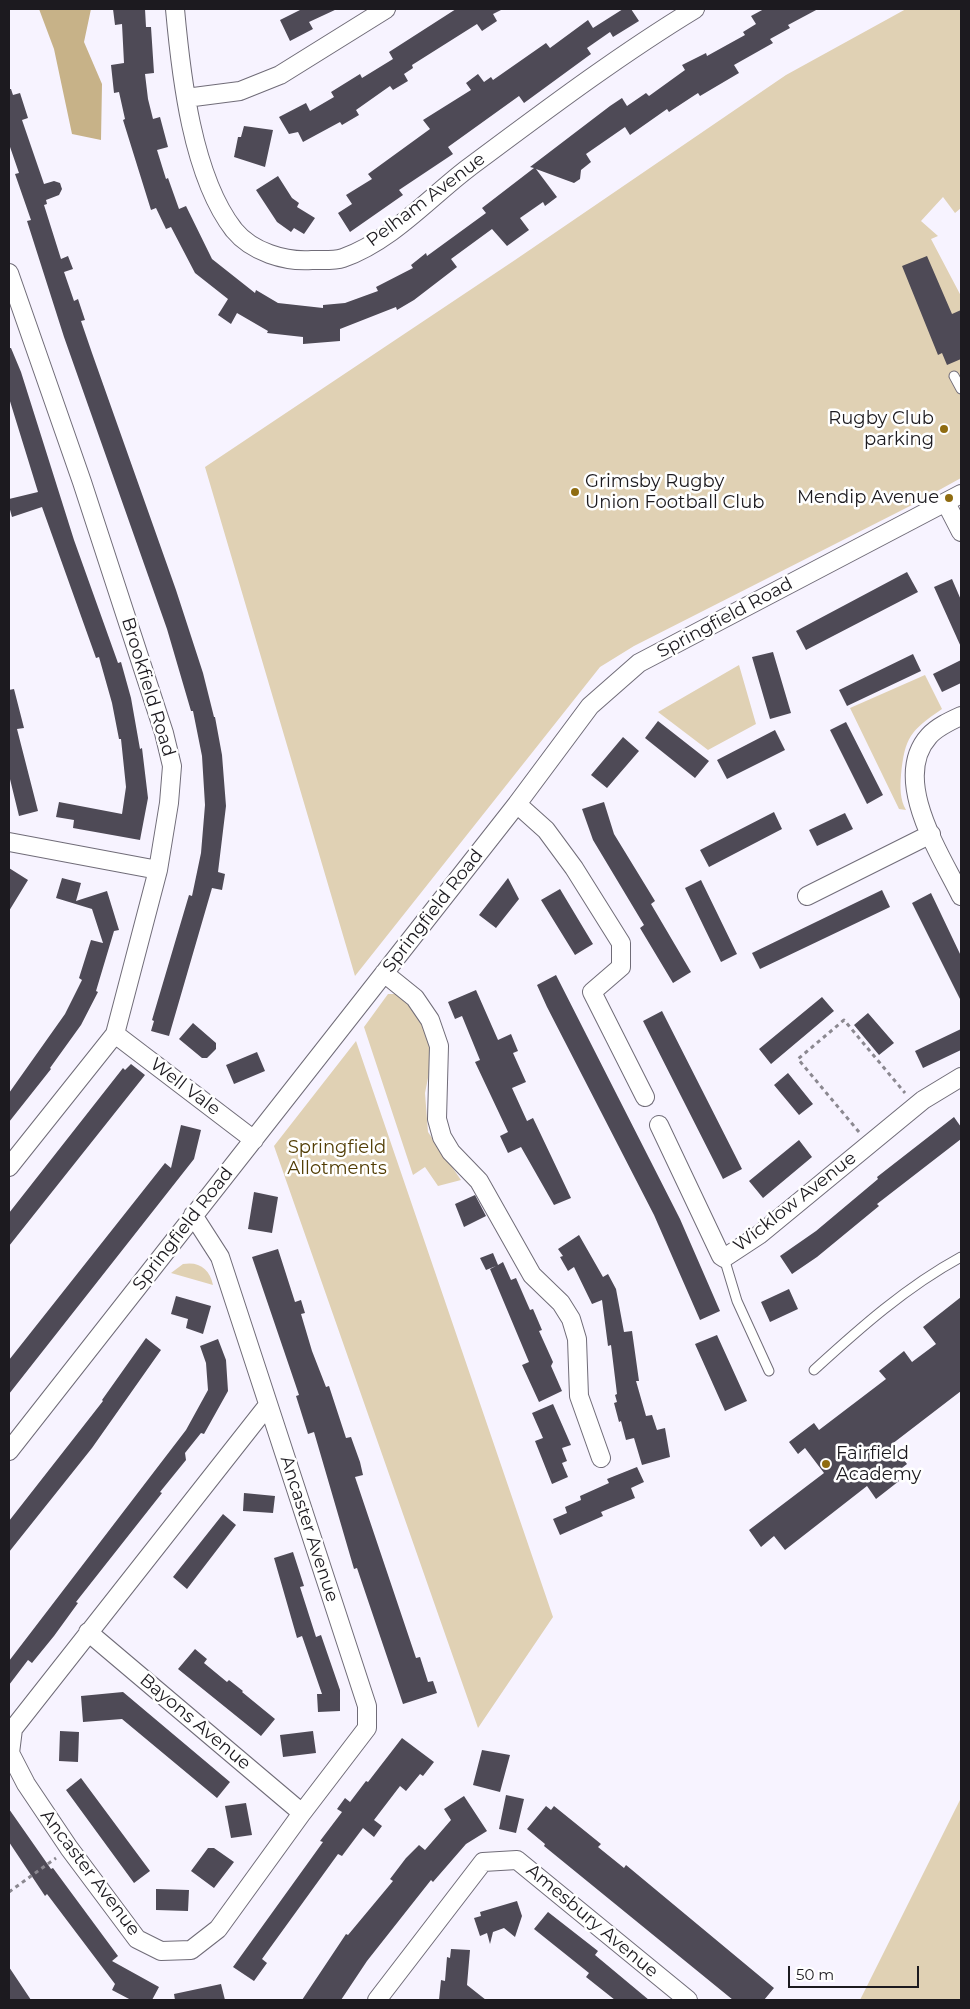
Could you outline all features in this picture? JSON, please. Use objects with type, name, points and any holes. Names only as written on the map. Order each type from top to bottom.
[{"type":"street","name":"Pelham Avenue","points":[[175,9],[186,98],[193,133],[217,202],[235,231],[264,253],[297,261],[342,258],[381,238],[466,171],[603,70],[695,9]]},
{"type":"street","points":[[186,98],[240,91],[280,75],[386,9]]},
{"type":"street","name":"Brookfield Road","points":[[9,272],[82,482],[164,733],[172,766],[169,803],[158,870],[115,1034],[9,1167]]},
{"type":"street","name":"Springfield Road","points":[[9,1451],[517,804],[590,706],[639,664],[961,494]]},
{"type":"street","points":[[946,503],[961,532]]},
{"type":"street","points":[[961,716],[943,725],[929,736],[919,750],[914,769],[918,805],[961,896]]},
{"type":"street","points":[[517,804],[546,830],[569,860],[621,943],[621,967],[592,992],[645,1097]]},
{"type":"street","points":[[807,896],[931,834]]},
{"type":"street","points":[[9,842],[158,870]]},
{"type":"street","points":[[384,973],[415,998],[430,1020],[439,1046],[437,1119],[442,1137],[451,1152],[479,1181],[532,1275],[561,1303],[571,1319],[577,1340],[579,1396],[601,1458]]},
{"type":"street","name":"Well Vale","points":[[115,1034],[254,1140]]},
{"type":"street","name":"Wicklow Avenue","points":[[659,1125],[721,1256],[724,1258],[759,1235],[916,1105],[961,1077]]},
{"type":"street","name":"Ancaster Avenue","points":[[193,1216],[220,1256],[367,1706],[367,1728],[302,1813],[218,1929],[191,1950],[161,1951],[137,1939],[69,1848],[26,1784],[10,1753],[13,1728],[268,1405]]},
{"type":"street","name":"Bayons Avenue","points":[[88,1632],[302,1813]]},
{"type":"street","name":"Amesbury Avenue","points":[[379,2000],[483,1862],[517,1860],[688,2000]]},
{"type":"lane","points":[[954,376],[961,389]]},
{"type":"lane","points":[[814,1370],[867,1321],[934,1272],[961,1257]]},
{"type":"lane","points":[[724,1258],[737,1301],[769,1372]]},
{"type":"path","points":[[870,1144],[798,1059],[844,1020],[916,1105]]},
{"type":"path","points":[[9,1892],[69,1848]]},
{"type":"green space","name":"Grimsby Rugby Union Football Club","points":[[906,9],[961,9],[961,208],[955,213],[943,197],[921,221],[938,236],[931,239],[961,296],[961,478],[912,505],[634,646],[600,667],[355,976],[205,467],[515,260],[786,75]]},
{"type":"green space","points":[[739,665],[756,724],[708,750],[658,712]]},
{"type":"green space","points":[[925,675],[942,709],[923,723],[907,743],[901,775],[902,798],[906,810],[899,809],[850,708]]},
{"type":"green space","points":[[388,994],[400,994],[423,1020],[432,1058],[425,1093],[428,1132],[461,1180],[438,1186],[425,1167],[413,1175],[364,1027]]},
{"type":"green space","name":"Springfield Allotments","points":[[356,1041],[553,1617],[478,1728],[274,1146]]},
{"type":"green space","points":[[189,1263],[203,1267],[212,1279],[213,1285],[171,1273],[183,1264]]},
{"type":"green space","points":[[961,1798],[961,2000],[860,2000]]},
{"type":"shaded area","points":[[39,9],[91,9],[84,42],[102,84],[101,140],[72,134],[54,49]]},
{"type":"building","points":[[113,9],[145,9],[146,27],[151,27],[154,73],[145,74],[148,99],[153,119],[160,117],[168,147],[157,150],[166,179],[168,178],[179,209],[186,206],[212,259],[255,293],[256,290],[278,303],[323,308],[323,305],[345,303],[378,291],[376,287],[413,268],[411,265],[426,253],[427,256],[486,213],[482,208],[534,168],[530,167],[610,106],[622,98],[627,106],[646,93],[649,96],[685,70],[682,65],[706,53],[707,56],[745,35],[743,32],[756,24],[751,16],[764,9],[818,9],[788,25],[790,28],[770,39],[773,43],[734,65],[739,73],[700,96],[698,93],[669,112],[667,109],[630,135],[625,127],[586,154],[591,162],[581,170],[580,179],[574,183],[536,169],[557,197],[545,206],[543,202],[520,218],[529,230],[507,246],[492,229],[451,259],[457,267],[414,300],[397,310],[396,307],[340,329],[340,341],[303,344],[303,337],[267,333],[268,331],[237,313],[231,324],[218,315],[228,299],[195,273],[171,227],[166,229],[156,208],[151,210],[123,120],[125,119],[119,92],[114,93],[111,65],[124,63],[122,24],[115,25]]},
{"type":"building","points":[[302,9],[337,9],[309,22],[313,29],[290,41],[280,20]]},
{"type":"building","points":[[456,9],[503,9],[493,14],[497,21],[482,31],[477,24],[412,65],[413,68],[404,74],[408,81],[393,90],[390,86],[356,110],[359,115],[342,125],[340,122],[303,142],[298,132],[289,134],[279,117],[306,103],[310,111],[334,97],[331,92],[360,74],[362,78],[393,59],[389,52]]},
{"type":"building","points":[[623,9],[631,9],[639,21],[613,37],[610,32],[587,48],[591,54],[524,103],[519,96],[448,147],[453,154],[399,190],[403,195],[350,232],[338,213],[352,204],[346,195],[372,179],[368,174],[430,129],[423,120],[471,90],[466,83],[478,74],[484,82],[491,77],[493,80],[546,43],[550,48],[588,20],[593,28]]},
{"type":"building","points":[[9,89],[11,89],[13,95],[20,93],[28,118],[22,120],[44,184],[54,181],[60,183],[62,189],[59,195],[46,200],[47,204],[44,205],[61,259],[68,256],[73,269],[64,272],[74,301],[78,299],[85,320],[81,321],[176,590],[203,673],[215,717],[222,755],[226,806],[218,872],[225,874],[222,890],[212,888],[169,1036],[151,1031],[154,1021],[152,1020],[189,895],[192,896],[201,853],[205,805],[202,756],[193,711],[191,711],[167,629],[64,337],[27,221],[31,220],[15,174],[19,173],[9,144]]},
{"type":"building","points":[[244,126],[273,130],[265,167],[234,157],[238,137],[241,137]]},
{"type":"building","points":[[278,176],[292,198],[299,203],[297,207],[315,218],[304,234],[294,228],[291,232],[277,222],[256,190]]},
{"type":"building","points":[[927,256],[952,314],[961,310],[961,359],[947,365],[942,353],[938,355],[902,266]]},
{"type":"building","points":[[9,348],[11,348],[21,372],[74,540],[118,663],[121,662],[131,698],[140,749],[142,748],[148,798],[140,840],[73,828],[74,820],[56,817],[59,802],[122,814],[126,787],[121,739],[119,739],[112,703],[99,657],[96,658],[42,507],[12,517],[9,506],[9,499],[38,492],[9,398]]},
{"type":"building","points":[[907,572],[918,592],[806,650],[796,631]]},
{"type":"building","points":[[952,579],[961,600],[961,647],[934,587]]},
{"type":"building","points":[[773,652],[791,713],[770,719],[752,657]]},
{"type":"building","points":[[913,654],[921,671],[847,706],[839,690]]},
{"type":"building","points":[[961,660],[961,683],[942,692],[933,674]]},
{"type":"building","points":[[14,689],[24,728],[17,729],[38,811],[19,816],[9,775],[9,690]]},
{"type":"building","points":[[658,721],[709,761],[695,778],[645,738]]},
{"type":"building","points":[[846,722],[883,795],[867,804],[830,730]]},
{"type":"building","points":[[775,730],[785,750],[727,779],[717,760]]},
{"type":"building","points":[[623,737],[639,751],[607,788],[591,775]]},
{"type":"building","points":[[604,802],[614,834],[655,901],[651,904],[691,972],[673,983],[640,928],[644,925],[593,840],[582,809]]},
{"type":"building","points":[[774,812],[782,829],[709,867],[700,850]]},
{"type":"building","points":[[845,813],[853,829],[817,846],[809,830]]},
{"type":"building","points":[[9,868],[28,880],[9,911]]},
{"type":"building","points":[[62,878],[81,883],[76,901],[107,891],[119,930],[114,931],[96,991],[98,992],[81,1025],[51,1069],[9,1122],[9,1093],[65,1014],[82,980],[79,978],[91,940],[103,943],[92,909],[56,898]]},
{"type":"building","points":[[508,878],[519,899],[496,928],[479,915]]},
{"type":"building","points":[[701,880],[737,954],[721,962],[685,888]]},
{"type":"building","points":[[560,889],[593,944],[575,955],[541,900]]},
{"type":"building","points":[[882,890],[890,907],[760,969],[752,953]]},
{"type":"building","points":[[931,893],[961,956],[961,1001],[912,903]]},
{"type":"building","points":[[556,975],[680,1219],[720,1311],[700,1320],[654,1215],[547,1007],[537,985]]},
{"type":"building","points":[[476,990],[498,1040],[511,1034],[518,1051],[513,1053],[526,1082],[512,1088],[527,1121],[533,1118],[571,1198],[554,1205],[521,1147],[508,1153],[500,1136],[508,1132],[475,1062],[480,1060],[462,1016],[455,1019],[448,1002]]},
{"type":"building","points":[[822,997],[834,1011],[771,1064],[759,1049]]},
{"type":"building","points":[[662,1011],[742,1169],[723,1179],[643,1021]]},
{"type":"building","points":[[868,1013],[894,1043],[879,1055],[854,1025]]},
{"type":"building","points":[[193,1023],[216,1043],[216,1049],[207,1058],[202,1058],[179,1039]]},
{"type":"building","points":[[961,1029],[961,1050],[923,1068],[915,1051]]},
{"type":"building","points":[[257,1052],[265,1071],[234,1084],[226,1065]]},
{"type":"building","points":[[131,1064],[145,1075],[9,1246],[9,1213],[123,1068],[125,1070]]},
{"type":"building","points":[[788,1073],[813,1104],[799,1115],[774,1085]]},
{"type":"building","points":[[954,1117],[961,1127],[961,1139],[877,1204],[879,1206],[817,1257],[792,1274],[780,1256],[816,1231],[878,1179],[877,1177]]},
{"type":"building","points":[[181,1125],[201,1130],[194,1159],[9,1394],[9,1360],[165,1163],[171,1168]]},
{"type":"building","points":[[799,1140],[812,1157],[763,1198],[749,1181]]},
{"type":"building","points":[[254,1192],[278,1197],[272,1233],[248,1229]]},
{"type":"building","points":[[475,1195],[486,1216],[464,1227],[455,1204]]},
{"type":"building","points":[[579,1235],[603,1277],[608,1274],[616,1289],[624,1332],[632,1331],[639,1381],[636,1381],[646,1416],[652,1415],[657,1430],[665,1428],[670,1457],[642,1465],[634,1438],[626,1440],[614,1403],[617,1402],[615,1395],[617,1394],[611,1345],[608,1346],[602,1300],[592,1304],[574,1267],[568,1271],[560,1257],[563,1256],[558,1249]]},
{"type":"building","points":[[278,1249],[295,1302],[301,1300],[305,1313],[301,1314],[312,1351],[326,1387],[329,1386],[346,1438],[351,1437],[360,1462],[363,1475],[355,1477],[416,1658],[420,1657],[428,1682],[433,1681],[437,1693],[403,1704],[357,1568],[354,1569],[314,1432],[308,1434],[296,1396],[299,1395],[252,1257]]},
{"type":"building","points":[[493,1253],[498,1265],[503,1262],[511,1280],[516,1278],[530,1310],[533,1309],[542,1330],[539,1331],[553,1362],[551,1366],[562,1391],[539,1402],[522,1365],[529,1362],[490,1269],[496,1266],[486,1270],[480,1258]]},
{"type":"building","points":[[789,1289],[798,1309],[770,1322],[761,1302]]},
{"type":"building","points":[[176,1296],[211,1306],[203,1334],[186,1328],[188,1319],[171,1314]]},
{"type":"building","points":[[961,1297],[961,1391],[892,1444],[907,1464],[894,1474],[899,1481],[876,1499],[867,1486],[785,1550],[774,1536],[761,1547],[749,1530],[824,1473],[805,1448],[798,1454],[789,1442],[814,1423],[819,1430],[886,1379],[879,1371],[904,1351],[912,1362],[936,1344],[923,1327]]},
{"type":"building","points":[[717,1335],[747,1401],[725,1411],[695,1344]]},
{"type":"building","points":[[146,1338],[161,1350],[92,1448],[9,1552],[9,1521],[103,1401]]},
{"type":"building","points":[[218,1339],[226,1360],[228,1391],[204,1434],[201,1433],[185,1453],[186,1460],[76,1602],[78,1603],[54,1636],[32,1663],[28,1660],[9,1685],[9,1661],[186,1430],[208,1390],[206,1363],[200,1346]]},
{"type":"building","points":[[553,1404],[571,1445],[562,1448],[567,1461],[562,1463],[568,1477],[552,1484],[535,1441],[543,1438],[532,1413]]},
{"type":"building","points":[[637,1467],[644,1482],[631,1488],[635,1498],[601,1512],[603,1516],[560,1535],[553,1519],[567,1513],[565,1507],[581,1500],[580,1496],[609,1483],[607,1479]]},
{"type":"building","points":[[244,1493],[275,1496],[273,1513],[243,1511]]},
{"type":"building","points":[[223,1514],[236,1525],[187,1589],[173,1577]]},
{"type":"building","points":[[293,1552],[304,1586],[300,1587],[316,1637],[321,1635],[340,1690],[340,1711],[318,1712],[317,1694],[322,1694],[302,1636],[297,1638],[274,1558]]},
{"type":"building","points":[[195,1649],[207,1659],[204,1663],[227,1682],[229,1680],[243,1691],[275,1719],[261,1736],[178,1669]]},
{"type":"building","points":[[123,1692],[230,1782],[217,1798],[122,1719],[83,1722],[81,1696]]},
{"type":"building","points":[[60,1731],[79,1732],[78,1762],[59,1761]]},
{"type":"building","points":[[313,1731],[316,1753],[283,1757],[280,1735]]},
{"type":"building","points":[[402,1738],[434,1762],[423,1776],[420,1774],[406,1791],[400,1786],[374,1820],[382,1826],[374,1837],[363,1828],[342,1856],[338,1854],[262,1959],[267,1963],[254,1981],[233,1967],[323,1842],[320,1841],[342,1812],[337,1809],[345,1798],[350,1802]]},
{"type":"building","points":[[482,1750],[510,1755],[500,1792],[473,1785]]},
{"type":"building","points":[[81,1778],[150,1871],[134,1883],[66,1790]]},
{"type":"building","points":[[506,1795],[524,1799],[516,1833],[499,1829]]},
{"type":"building","points":[[464,1796],[487,1831],[466,1844],[433,1882],[431,1880],[367,1961],[341,2000],[302,2000],[346,1934],[348,1935],[393,1881],[390,1879],[406,1858],[419,1845],[425,1850],[451,1820],[444,1809]]},
{"type":"building","points":[[246,1803],[252,1835],[231,1838],[225,1806]]},
{"type":"building","points":[[546,1806],[551,1810],[554,1806],[601,1844],[598,1847],[624,1868],[626,1865],[774,1988],[764,2000],[733,2000],[544,1846],[545,1844],[527,1829]]},
{"type":"building","points":[[9,1809],[51,1869],[53,1868],[118,1956],[112,1961],[159,1987],[152,2000],[131,2000],[112,1990],[115,1984],[47,1894],[45,1896],[9,1842]]},
{"type":"building","points":[[208,1848],[214,1848],[234,1862],[214,1888],[191,1871]]},
{"type":"building","points":[[156,1889],[189,1890],[188,1911],[156,1910]]},
{"type":"building","points":[[517,1901],[522,1916],[515,1937],[504,1928],[493,1932],[490,1944],[487,1933],[480,1936],[474,1918],[481,1916],[480,1912]]},
{"type":"building","points":[[548,1912],[598,1951],[595,1955],[649,2000],[615,2000],[586,1977],[589,1973],[534,1929]]},
{"type":"building","points":[[451,1949],[470,1950],[467,1985],[486,2000],[439,2000],[441,1980],[445,1981],[447,1957],[450,1958]]},
{"type":"building","points":[[9,1967],[31,2000],[9,2000]]},
{"type":"building","points":[[221,1984],[225,2000],[175,2000],[174,1994]]},
{"type":"place","name":"Rugby Club parking","points":[[944,429]]},
{"type":"place","name":"Grimsby Rugby Union Football Club","points":[[575,492]]},
{"type":"place","name":"Mendip Avenue","points":[[949,498]]},
{"type":"place","name":"Fairfield Academy","points":[[826,1464]]}]
